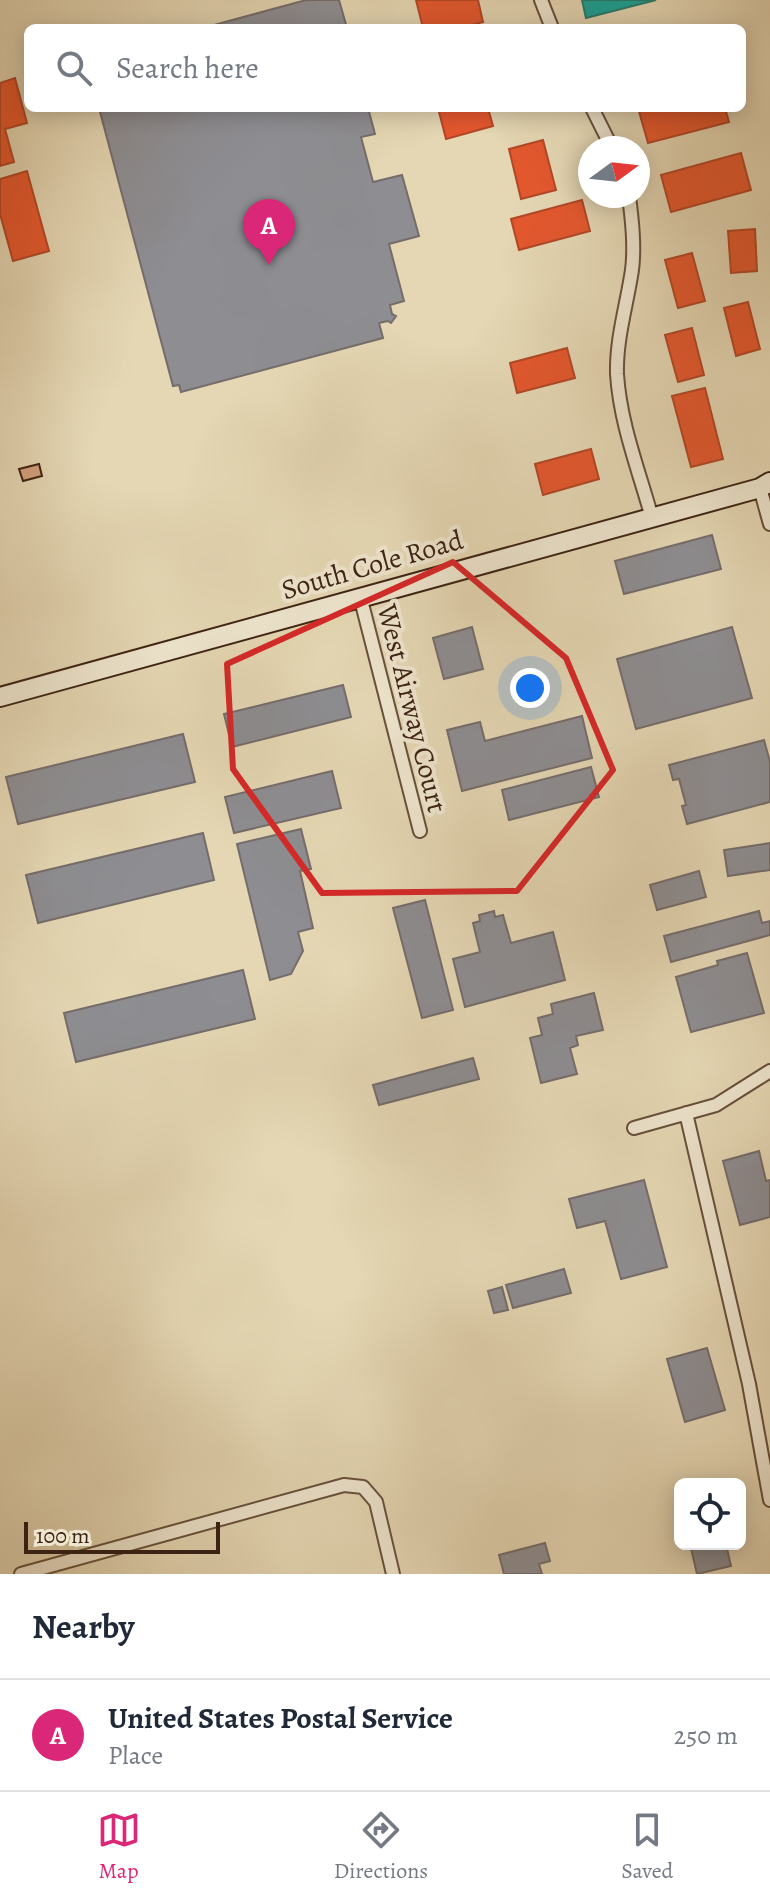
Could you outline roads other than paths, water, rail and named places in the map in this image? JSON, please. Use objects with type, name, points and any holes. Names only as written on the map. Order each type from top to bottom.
[{"type":"main road","name":"South Cole Road","points":[[0,697],[767,486]]},
{"type":"street","points":[[541,0],[550,24]]},
{"type":"street","points":[[594,112],[606,136]]},
{"type":"street","points":[[631,208],[632,266],[617,373],[622,412],[652,518]]},
{"type":"street","points":[[767,486],[770,524]]},
{"type":"street","name":"West Airway Court","points":[[360,596],[420,831]]},
{"type":"street","points":[[634,1128],[716,1105],[770,1071]]},
{"type":"street","points":[[686,1113],[749,1384],[770,1500]]},
{"type":"street","points":[[21,1574],[344,1485],[363,1487],[376,1502],[393,1574]]},
{"type":"place","name":"United States Postal Service","points":[[269,265]]}]
